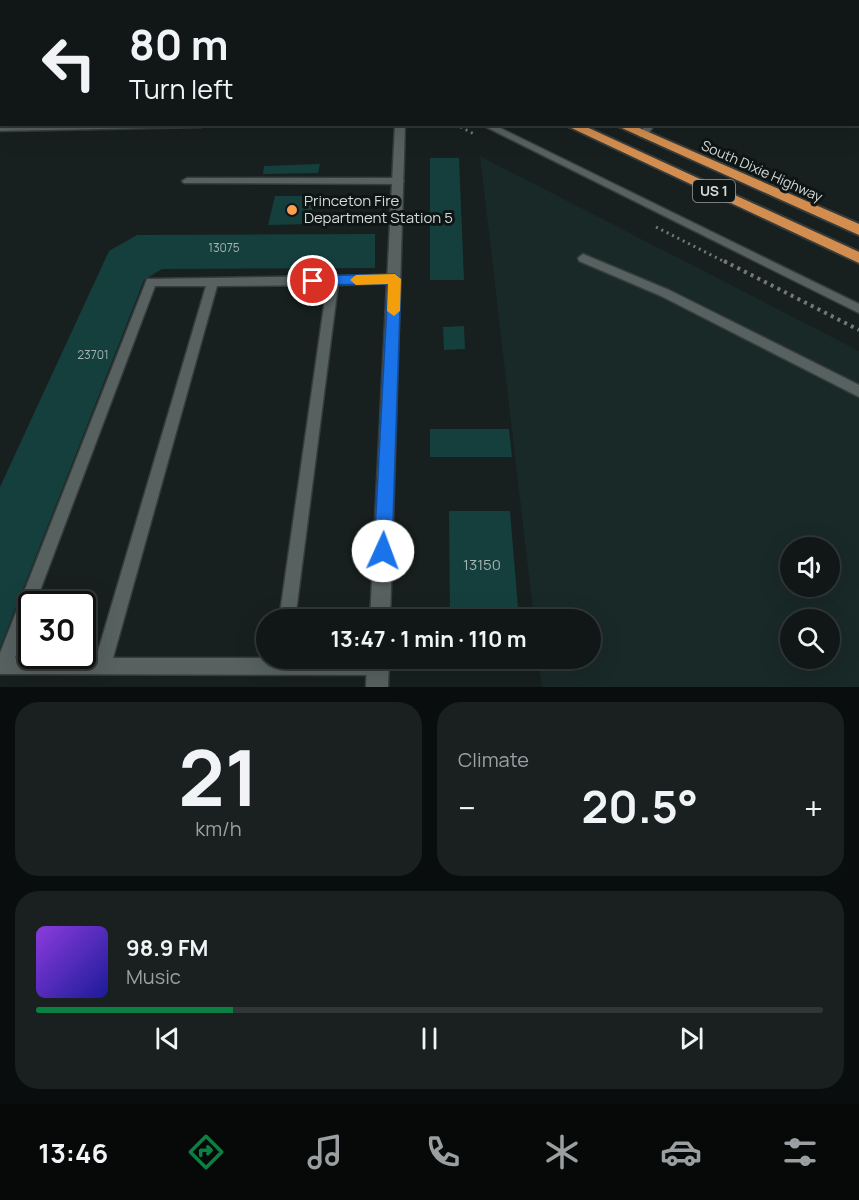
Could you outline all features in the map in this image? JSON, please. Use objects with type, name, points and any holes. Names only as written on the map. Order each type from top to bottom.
[{"type":"highway","name":"US 1","points":[[573,126],[859,258]]},
{"type":"highway","name":"South Dixie Highway","points":[[628,126],[647,130],[859,230]]},
{"type":"street","points":[[380,609],[400,126]]},
{"type":"lane","points":[[0,128],[100,126]]},
{"type":"lane","points":[[488,126],[859,309]]},
{"type":"lane","points":[[187,181],[399,181]]},
{"type":"lane","points":[[583,258],[665,293],[859,391]]},
{"type":"lane","points":[[256,663],[2,671],[151,282],[395,279]]},
{"type":"lane","points":[[102,666],[213,281]]},
{"type":"lane","points":[[288,609],[333,281]]},
{"type":"shaded area","points":[[480,156],[859,351],[859,687],[542,687],[539,669],[601,669],[601,609],[533,609]]},
{"type":"building","points":[[430,158],[459,158],[464,280],[430,280]]},
{"type":"building","points":[[320,164],[318,173],[263,174],[264,166]]},
{"type":"building","name":"Princeton Fire Department Station 5","points":[[275,196],[314,196],[310,224],[268,225]]},
{"type":"building","points":[[375,234],[375,268],[162,269],[144,280],[22,591],[18,591],[18,602],[0,648],[0,487],[109,251],[137,235]]},
{"type":"building","points":[[464,326],[465,349],[444,350],[443,327]]},
{"type":"building","points":[[430,429],[509,429],[512,457],[430,457]]},
{"type":"building","points":[[449,511],[510,511],[518,609],[450,609]]},
{"type":"slow traffic","points":[[356,280],[395,279],[394,311]]},
{"type":"place","name":"Princeton Fire Department Station 5","points":[[292,210]]},
{"type":"route","points":[[313,281],[395,279],[383,551]]}]
